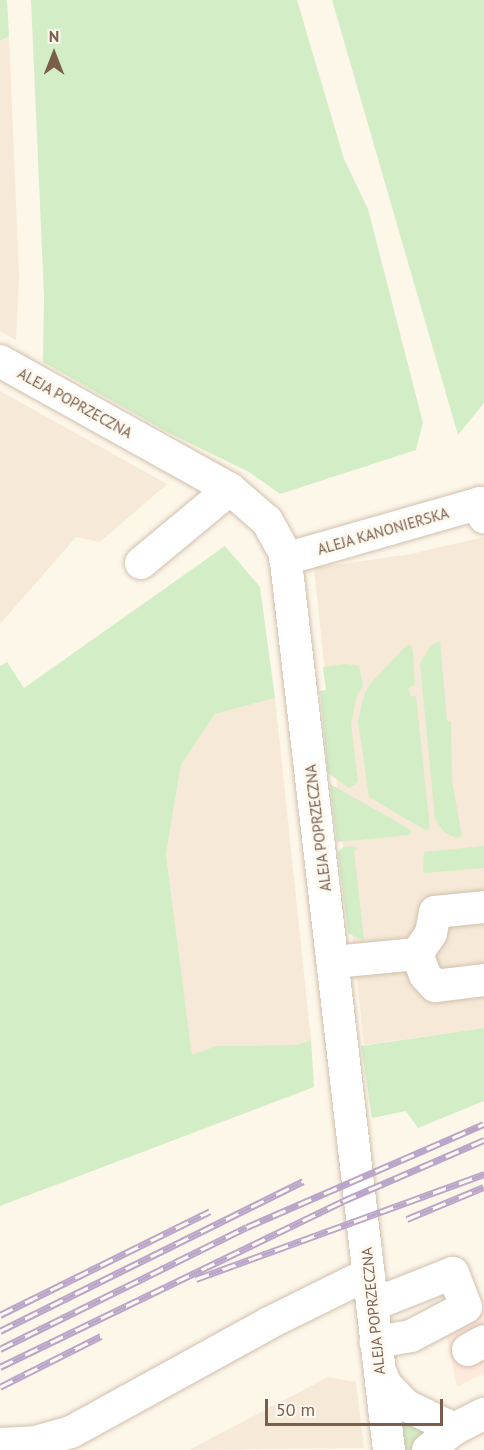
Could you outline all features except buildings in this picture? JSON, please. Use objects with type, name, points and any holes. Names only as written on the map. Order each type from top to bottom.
[{"type":"street","name":"ALEJA POPRZECZNA","points":[[0,361],[230,489],[267,521],[285,560],[334,962],[389,1450]]},
{"type":"street","points":[[141,563],[230,489]]},
{"type":"street","name":"ALEJA KANONIERSKA","points":[[285,560],[482,510]]},
{"type":"street","points":[[417,954],[431,933],[435,912],[484,907]]},
{"type":"street","points":[[334,962],[417,954]]},
{"type":"street","points":[[417,954],[425,975],[435,986],[484,980]]},
{"type":"street","points":[[0,1444],[36,1442],[71,1431],[259,1328],[354,1281],[371,1291],[453,1273],[466,1307],[378,1355],[386,1384],[405,1405],[454,1429]]},
{"type":"street","points":[[428,1450],[454,1429],[484,1414]]},
{"type":"shaded area","points":[[9,36],[19,276],[16,340],[0,331],[0,41]]},
{"type":"shaded area","points":[[0,391],[167,484],[100,542],[76,537],[0,624]]},
{"type":"shaded area","points":[[484,537],[484,1028],[364,1045],[314,568],[411,554]]},
{"type":"shaded area","points":[[275,698],[311,1040],[296,1045],[216,1046],[192,1056],[166,854],[181,765],[215,714]]},
{"type":"shaded area","points":[[484,1312],[484,1373],[457,1387],[446,1332]]},
{"type":"shaded area","points":[[328,1377],[356,1382],[364,1448],[189,1450]]},
{"type":"green space","points":[[0,0],[7,0],[9,36],[0,41]]},
{"type":"green space","points":[[31,0],[297,0],[344,159],[368,209],[423,423],[416,450],[280,494],[249,472],[169,433],[43,362],[44,296]]},
{"type":"green space","points":[[332,0],[484,0],[484,403],[458,435]]},
{"type":"green space","points":[[225,546],[260,587],[275,698],[215,714],[181,765],[166,854],[192,1055],[216,1046],[296,1045],[311,1040],[314,1087],[0,1206],[0,666],[7,662],[24,688]]},
{"type":"green space","points":[[440,641],[447,721],[451,721],[452,781],[462,837],[456,838],[444,832],[435,819],[420,664],[430,646]]},
{"type":"green space","points":[[407,645],[411,645],[413,651],[415,685],[408,688],[411,696],[416,696],[430,829],[425,830],[369,797],[358,721],[364,695],[370,684]]},
{"type":"green space","points":[[346,664],[359,666],[363,686],[357,695],[351,724],[358,782],[349,788],[328,773],[320,691],[326,690],[323,667]]},
{"type":"green space","points":[[330,784],[411,830],[410,835],[337,842]]},
{"type":"green space","points":[[484,846],[484,868],[423,873],[424,852]]},
{"type":"green space","points":[[343,847],[357,848],[354,851],[364,941],[348,933],[338,852]]},
{"type":"green space","points":[[484,1028],[484,1101],[418,1128],[406,1111],[372,1118],[361,1046]]},
{"type":"green space","points":[[400,1410],[432,1427],[416,1450],[404,1450]]},
{"type":"railway","points":[[0,1349],[247,1227],[484,1124]]},
{"type":"railway","points":[[0,1367],[343,1201],[484,1140]]},
{"type":"railway","points":[[196,1279],[484,1174]]},
{"type":"railway","points":[[0,1331],[303,1181]]},
{"type":"railway","points":[[407,1219],[484,1187]]},
{"type":"railway","points":[[0,1315],[210,1211]]},
{"type":"railway","points":[[0,1387],[101,1336]]}]
